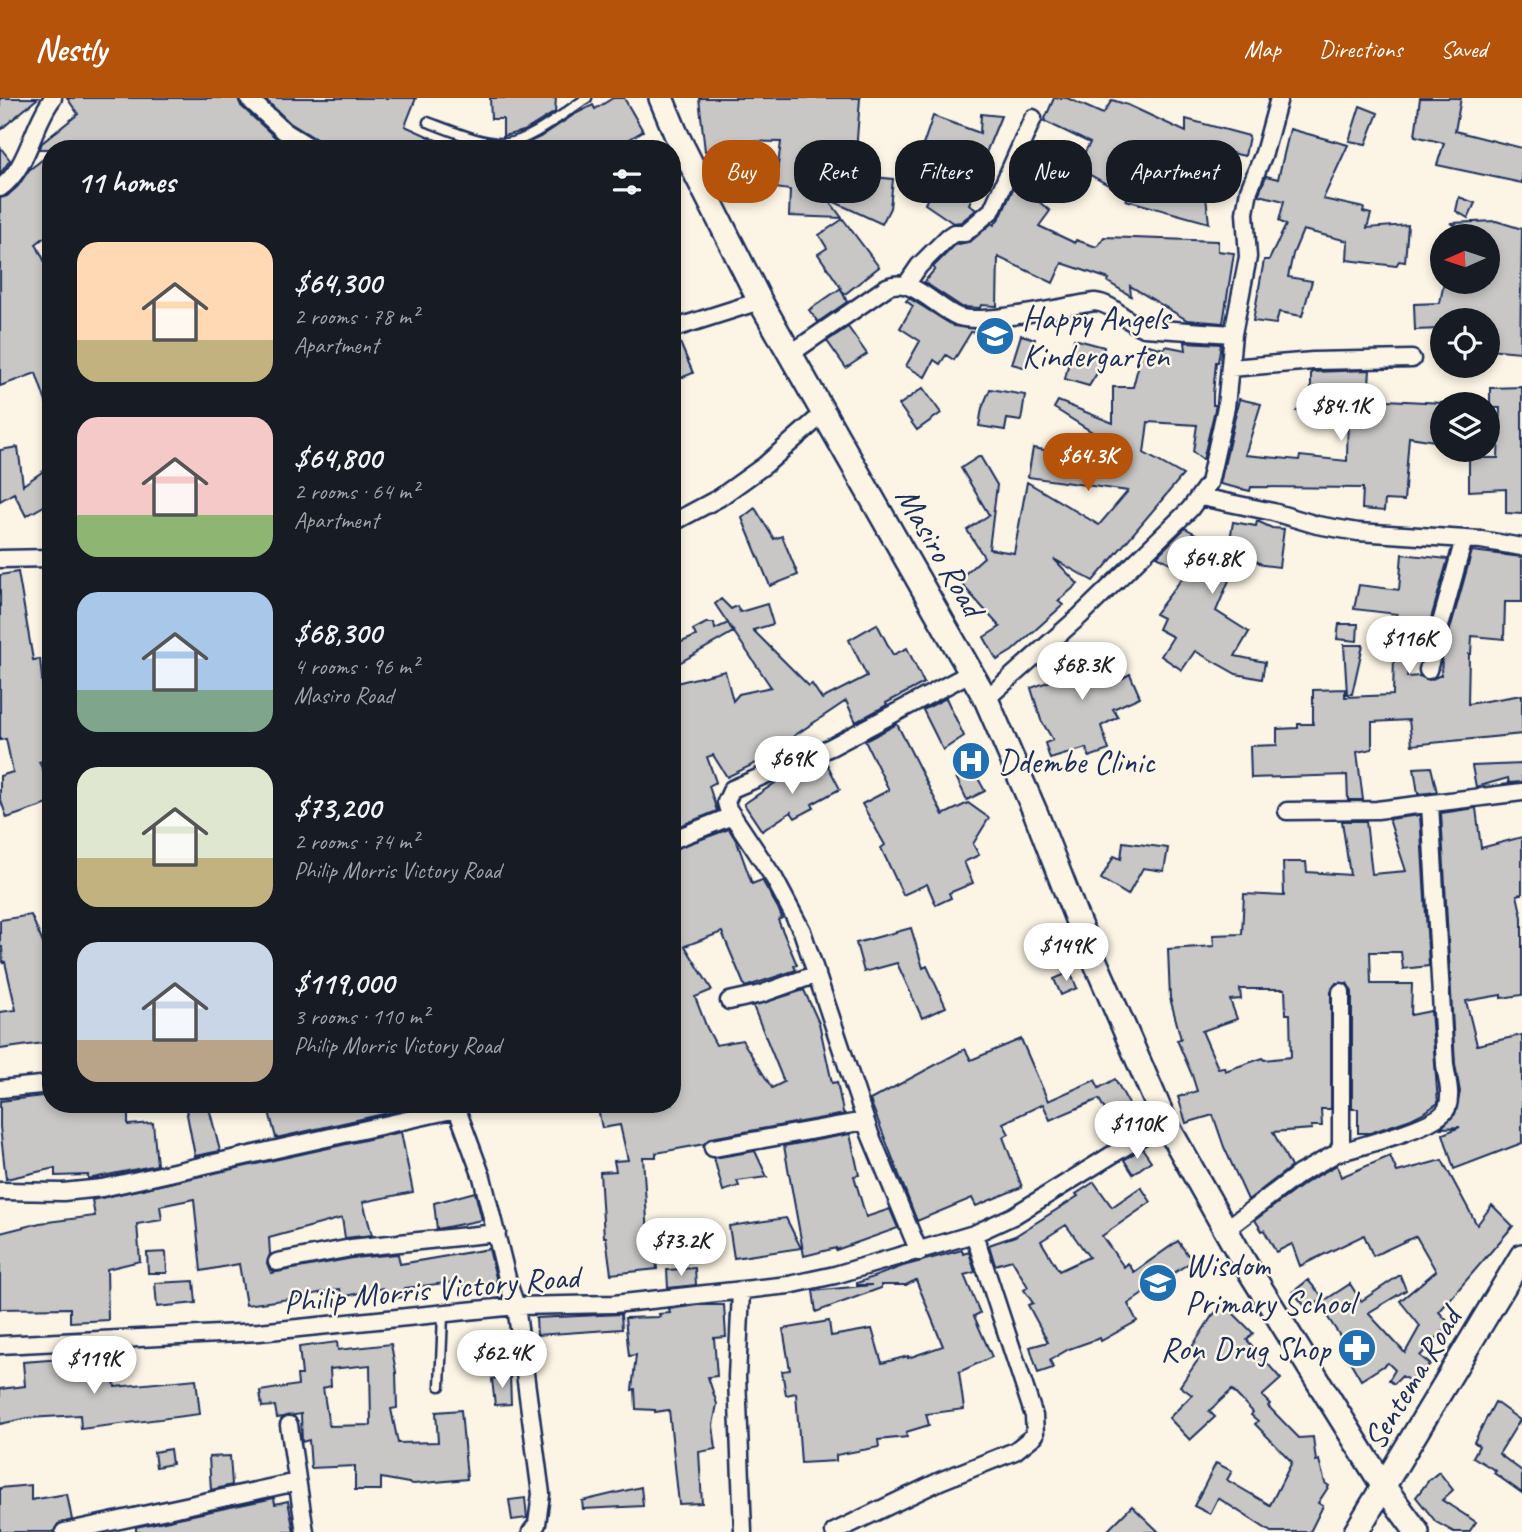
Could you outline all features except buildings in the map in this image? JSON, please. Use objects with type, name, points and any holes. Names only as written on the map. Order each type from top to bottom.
[{"type":"main road","name":"Masiro Road","points":[[661,98],[679,140]]},
{"type":"main road","name":"Masiro Road","points":[[681,144],[760,301],[986,699],[1036,814],[1078,922],[1165,1122],[1226,1230],[1384,1487],[1414,1531]]},
{"type":"main road","name":"Sentema Road","points":[[1356,1532],[1522,1256]]},
{"type":"street","points":[[0,188],[7,183],[19,165],[44,110],[53,98]]},
{"type":"street","points":[[247,98],[284,131],[298,140]]},
{"type":"street","points":[[986,699],[1080,616],[1201,497],[1209,483],[1226,407],[1233,334],[1248,257],[1245,213],[1249,190],[1264,153],[1279,98]]},
{"type":"street","points":[[906,285],[933,250],[954,233],[965,233],[992,210],[1033,118]]},
{"type":"street","points":[[790,354],[887,287],[897,284],[906,285],[951,313],[967,319],[987,319],[1094,302],[1111,306],[1133,325],[1144,328],[1233,334]]},
{"type":"street","points":[[681,326],[760,301]]},
{"type":"street","points":[[1231,368],[1312,361],[1412,359]]},
{"type":"street","points":[[681,518],[719,498],[765,465],[824,414]]},
{"type":"street","points":[[1201,497],[1273,512],[1318,526],[1522,547]]},
{"type":"street","points":[[1428,670],[1464,539]]},
{"type":"street","points":[[0,559],[42,558]]},
{"type":"street","points":[[919,1251],[865,1121],[802,931],[774,878],[732,816],[726,802],[732,789],[831,747],[972,672]]},
{"type":"street","points":[[1287,811],[1377,810],[1522,792]]},
{"type":"street","points":[[1226,1230],[1299,1174],[1337,1153],[1419,1127],[1440,1117],[1446,1111],[1449,1096],[1430,804]]},
{"type":"street","points":[[681,836],[732,816]]},
{"type":"street","points":[[729,1001],[761,994],[817,974]]},
{"type":"street","points":[[1337,1153],[1342,1133],[1341,992]]},
{"type":"street","points":[[0,1089],[42,1085]]},
{"type":"street","points":[[0,1191],[63,1192],[102,1188],[425,1113]]},
{"type":"street","points":[[458,1113],[482,1177],[516,1306],[541,1494],[541,1512],[531,1532]]},
{"type":"street","points":[[713,1148],[865,1121]]},
{"type":"street","name":"Philip Morris Victory Road","points":[[0,1345],[259,1332],[516,1306],[614,1304],[741,1292],[835,1275],[974,1234],[1013,1216],[1165,1122]]},
{"type":"street","points":[[277,1262],[351,1248],[497,1233]]},
{"type":"street","points":[[834,1532],[863,1526],[940,1481],[1015,1451],[1035,1434],[1034,1416],[974,1234]]},
{"type":"street","points":[[741,1292],[737,1377],[743,1532]]},
{"type":"street","points":[[289,1425],[305,1532]]},
{"type":"street","points":[[64,1532],[297,1482]]},
{"type":"lane","points":[[516,140],[587,98]]},
{"type":"lane","points":[[428,122],[487,140]]},
{"type":"lane","points":[[440,1386],[443,1315]]},
{"type":"place","name":"Happy Angels Kindergarten","points":[[995,336]]},
{"type":"place","name":"Ddembe Clinic","points":[[971,761]]},
{"type":"place","name":"Wisdom Primary School","points":[[1158,1283]]},
{"type":"place","name":"Ron Drug Shop","points":[[1357,1348]]}]
